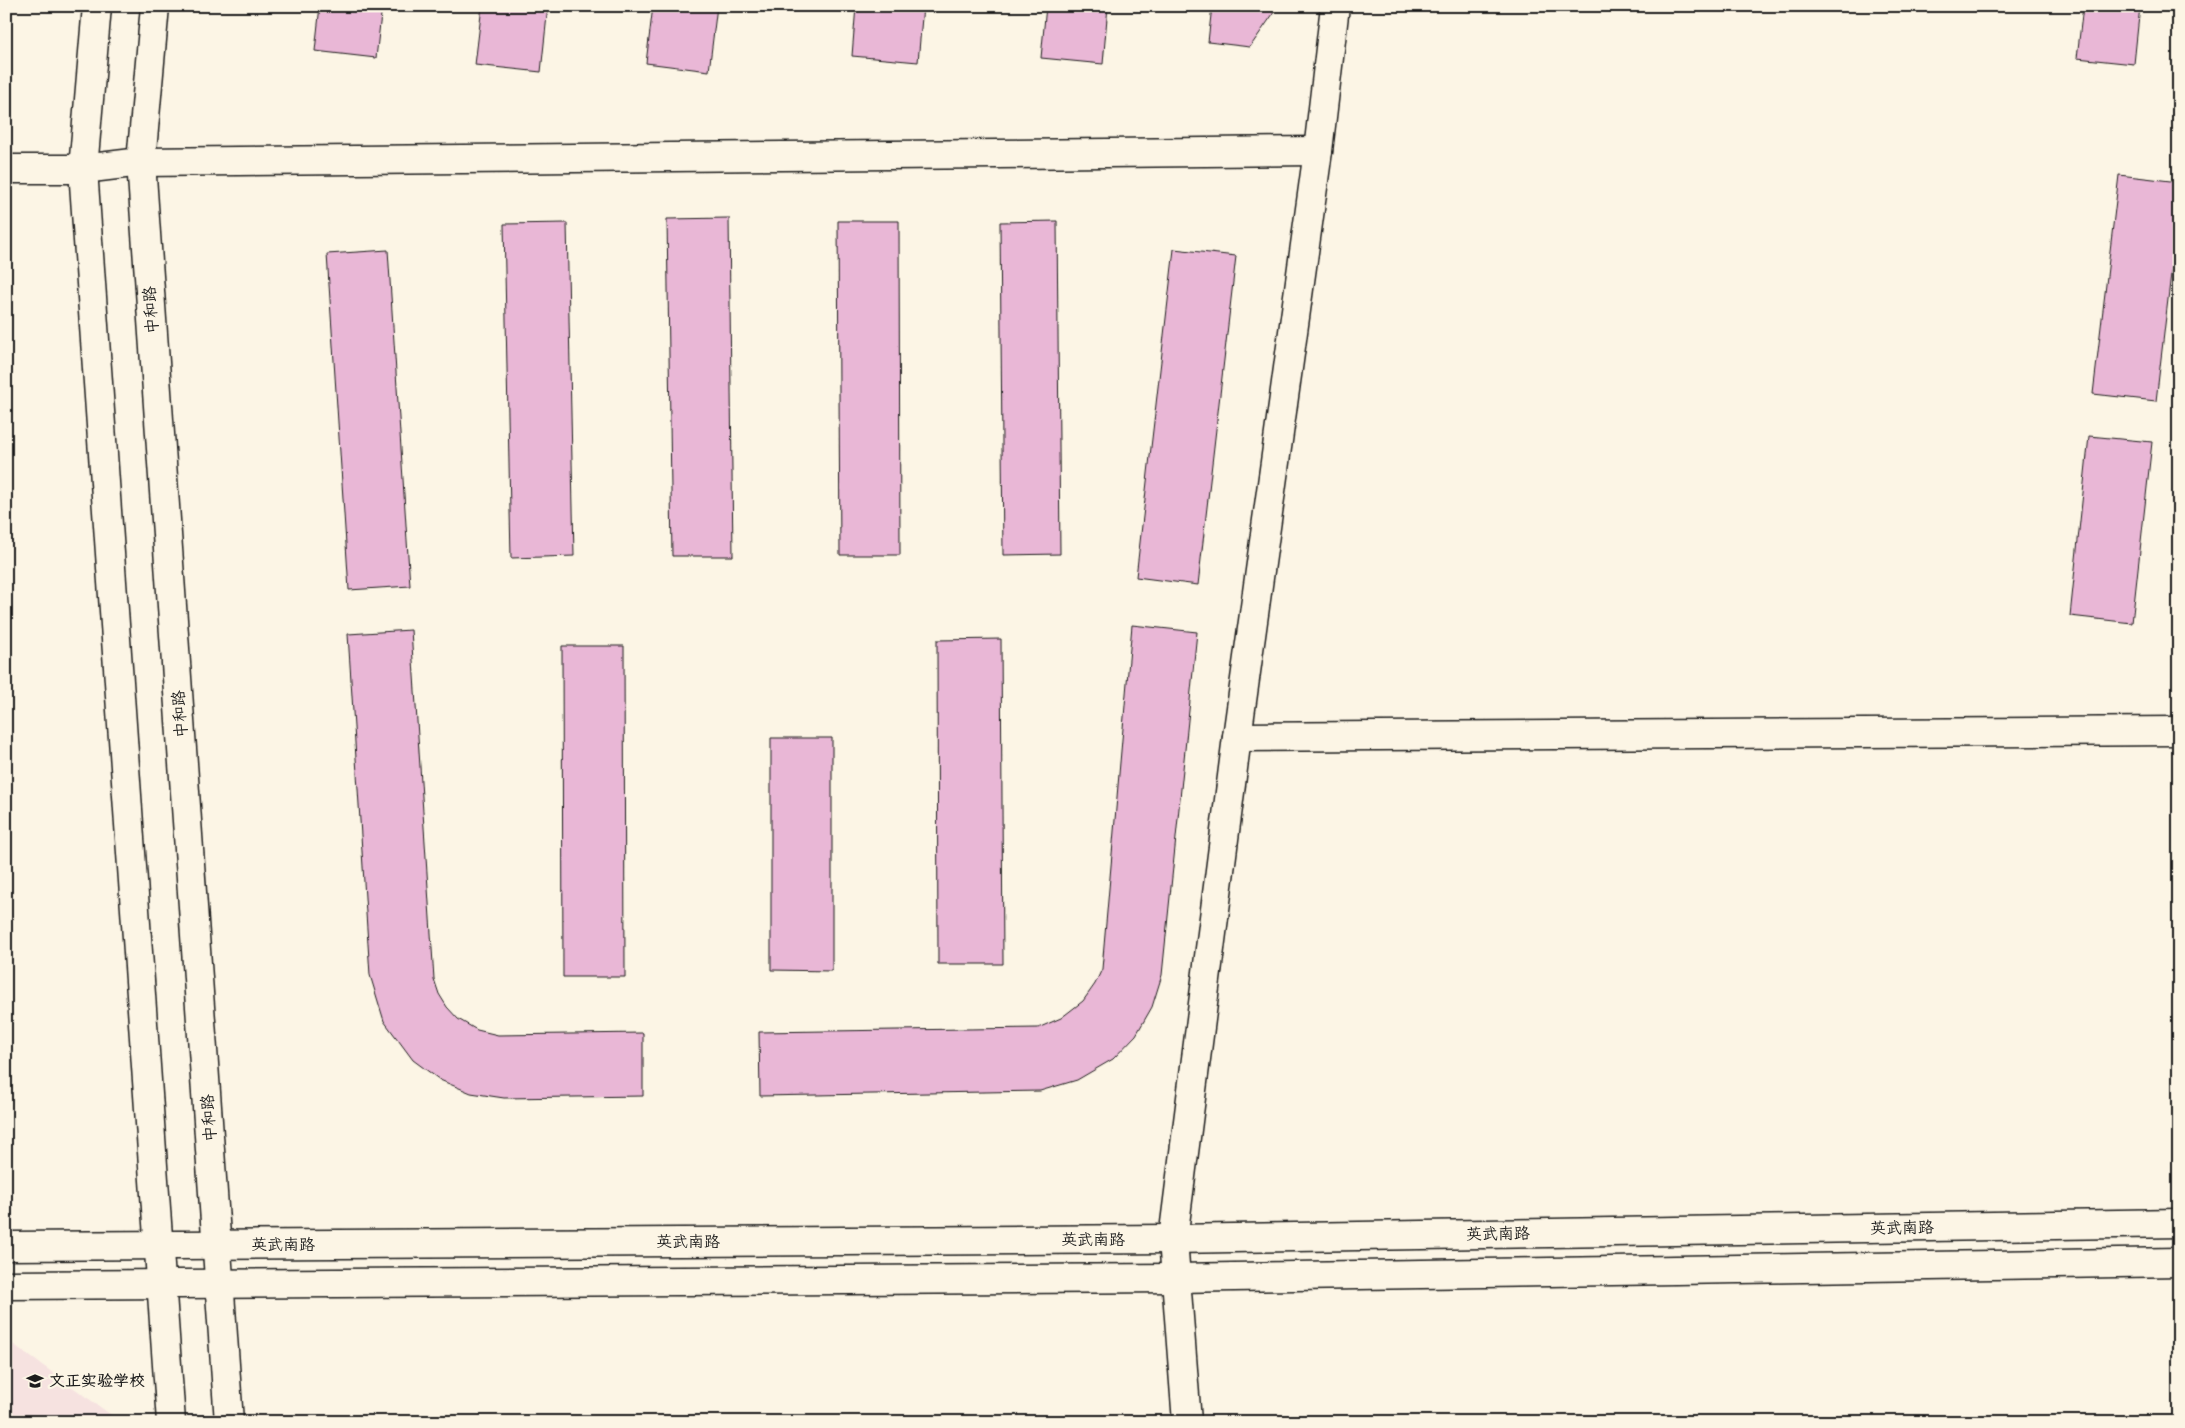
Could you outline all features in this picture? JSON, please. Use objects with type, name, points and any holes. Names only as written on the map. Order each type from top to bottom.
[{"type":"main road","points":[[97,6],[83,169],[171,1422]]},
{"type":"main road","name":"中和路","points":[[155,6],[141,162],[229,1422]]},
{"type":"main road","points":[[1187,1422],[1173,1239],[1237,737],[1318,151],[1335,6]]},
{"type":"main road","points":[[6,170],[83,169],[141,162],[1318,151]]},
{"type":"main road","points":[[1237,737],[2179,731]]},
{"type":"main road","name":"英武南路","points":[[6,1246],[1173,1239],[2179,1223]]},
{"type":"main road","points":[[6,1285],[1176,1278],[2179,1262]]},
{"type":"shaded area","name":"文正实验学校","points":[[6,1339],[121,1422],[6,1422]]},
{"type":"building","points":[[320,6],[382,6],[376,58],[315,51]]},
{"type":"building","points":[[482,6],[548,6],[541,72],[475,65]]},
{"type":"building","points":[[653,6],[717,6],[709,71],[646,63]]},
{"type":"building","points":[[856,6],[923,6],[918,62],[852,56]]},
{"type":"building","points":[[1046,6],[1108,6],[1103,64],[1041,58]]},
{"type":"building","points":[[1212,6],[1274,6],[1273,14],[1250,47],[1208,42]]},
{"type":"building","points":[[2083,6],[2140,6],[2134,64],[2077,58]]},
{"type":"building","points":[[2119,175],[2179,182],[2179,206],[2156,401],[2093,394]]},
{"type":"building","points":[[729,218],[733,556],[672,556],[667,219]]},
{"type":"building","points":[[838,221],[899,221],[900,555],[840,555]]},
{"type":"building","points":[[1057,221],[1060,554],[1003,555],[1000,222]]},
{"type":"building","points":[[567,223],[574,556],[511,558],[504,224]]},
{"type":"building","points":[[1174,249],[1236,256],[1198,585],[1136,577]]},
{"type":"building","points":[[388,250],[410,586],[349,590],[327,254]]},
{"type":"building","points":[[2089,436],[2152,442],[2132,623],[2070,616]]},
{"type":"building","points":[[1132,625],[1197,632],[1162,975],[1152,1007],[1136,1035],[1113,1059],[1077,1080],[1040,1091],[760,1096],[759,1032],[1038,1028],[1061,1018],[1083,1001],[1095,984],[1102,969]]},
{"type":"building","points":[[411,630],[434,979],[439,994],[458,1019],[477,1030],[498,1035],[643,1033],[643,1096],[504,1098],[471,1093],[440,1080],[413,1060],[384,1021],[370,975],[348,634]]},
{"type":"building","points":[[1001,639],[1003,964],[938,964],[937,640]]},
{"type":"building","points":[[562,646],[624,646],[625,977],[563,977]]},
{"type":"building","points":[[771,738],[832,738],[832,971],[771,970]]},
{"type":"place","name":"文正实验学校","points":[[35,1381]]}]
